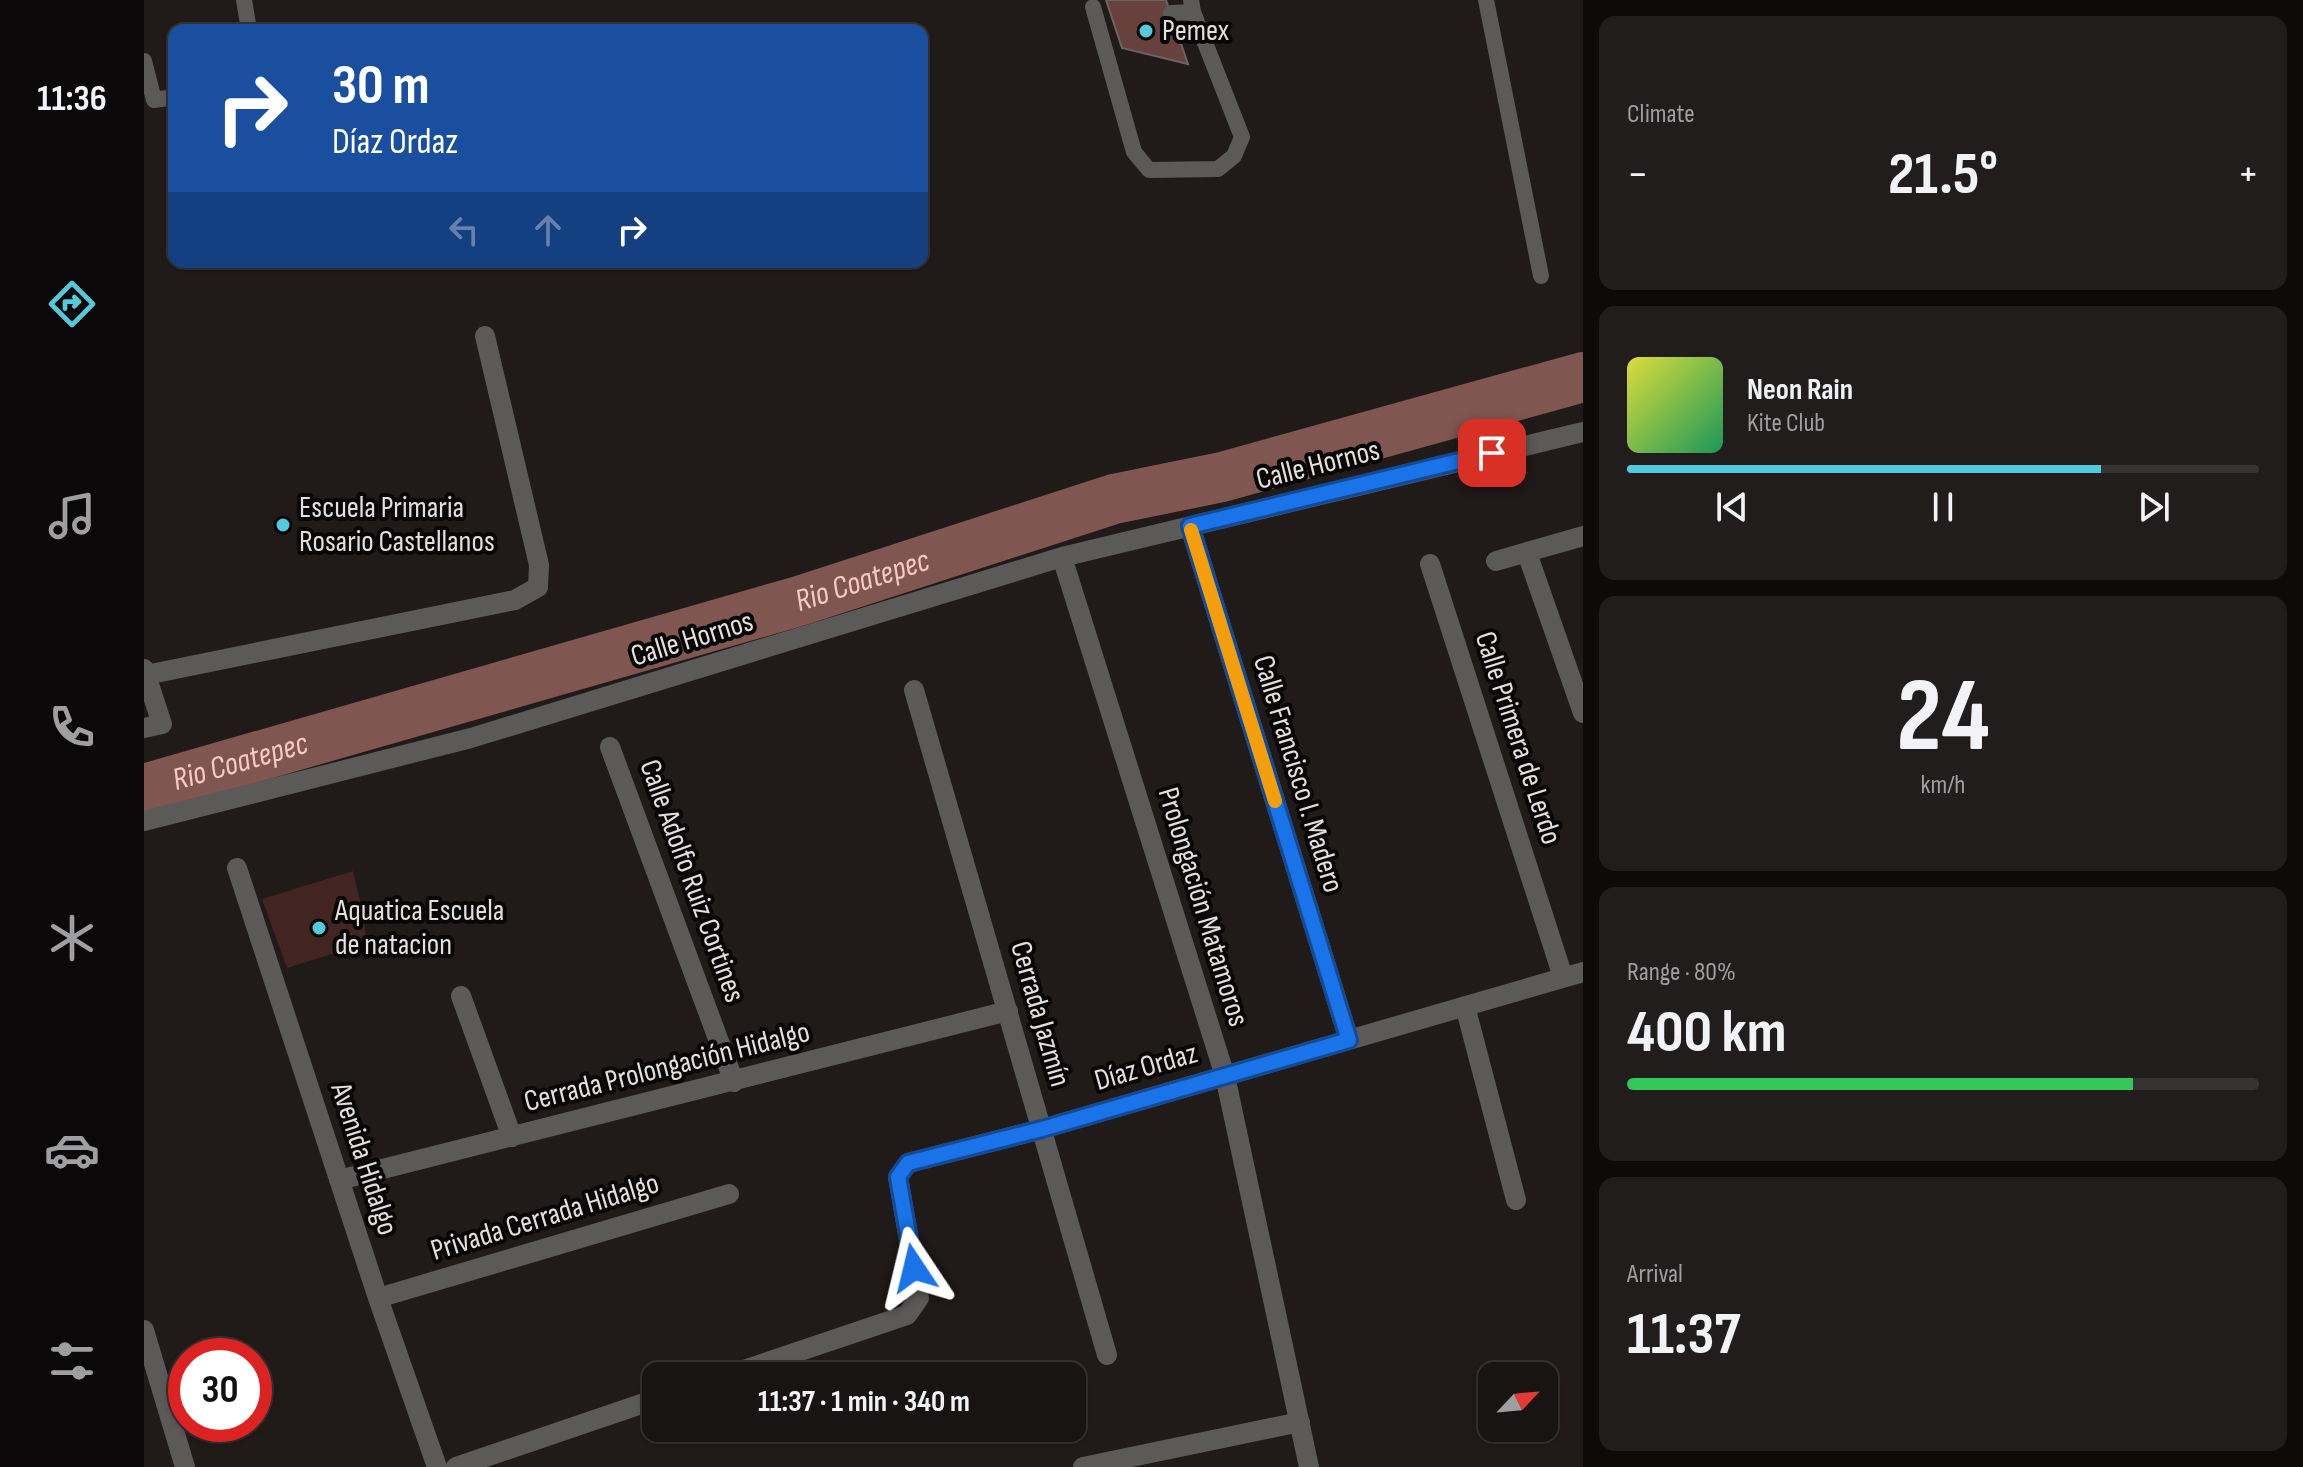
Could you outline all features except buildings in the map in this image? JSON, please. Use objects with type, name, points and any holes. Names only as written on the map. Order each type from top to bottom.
[{"type":"street","points":[[153,726],[145,672],[515,600],[538,587],[539,565],[485,336]]},
{"type":"street","name":"Calle Hornos","points":[[144,821],[471,738],[1062,557],[1583,432]]},
{"type":"street","name":"Calle Francisco I. Madero","points":[[1190,526],[1349,1040]]},
{"type":"street","points":[[1496,561],[1583,536]]},
{"type":"street","points":[[1527,553],[1583,713]]},
{"type":"street","name":"Prolongación Matamoros","points":[[1062,557],[1225,1076],[1309,1467]]},
{"type":"street","name":"Calle Primera de Lerdo","points":[[1430,564],[1573,974]]},
{"type":"street","name":"Cerrada Jazmín","points":[[914,690],[1107,1355]]},
{"type":"street","name":"Calle Adolfo Ruiz Cortines","points":[[610,747],[734,1082]]},
{"type":"street","name":"Avenida Hidalgo","points":[[237,868],[378,1298],[437,1467]]},
{"type":"street","name":"Díaz Ordaz","points":[[768,1362],[907,1315],[915,1307],[919,1298],[898,1177],[908,1163],[1042,1129],[1573,974]]},
{"type":"street","points":[[461,996],[512,1137]]},
{"type":"street","points":[[1465,1006],[1516,1200]]},
{"type":"street","name":"Cerrada Prolongación Hidalgo","points":[[339,1180],[1008,1011]]},
{"type":"street","name":"Privada Cerrada Hidalgo","points":[[378,1298],[729,1194]]},
{"type":"street","points":[[144,1330],[185,1467]]},
{"type":"street","points":[[456,1467],[642,1404]]},
{"type":"street","points":[[1083,1467],[1300,1422]]},
{"type":"lane","points":[[244,0],[248,24]]},
{"type":"lane","points":[[1486,0],[1541,276]]},
{"type":"lane","points":[[1098,5],[1134,152],[1149,170],[1218,169],[1234,156],[1242,137],[1192,6],[1171,13]]},
{"type":"lane","points":[[144,61],[154,100],[168,98]]},
{"type":"shaded area","name":"Aquatica Escuela de natacion","points":[[353,871],[367,943],[287,968],[262,899]]},
{"type":"waterway","name":"Rio Coatepec","points":[[144,789],[799,601],[1114,499],[1222,477],[1583,377]]},
{"type":"slow traffic","points":[[1191,530],[1275,801]]},
{"type":"place","name":"Pemex","points":[[1146,31]]},
{"type":"place","name":"Escuela Primaria Rosario Castellanos","points":[[283,525]]},
{"type":"place","name":"Aquatica Escuela de natacion","points":[[319,928]]},
{"type":"route","points":[[914,1268],[898,1177],[908,1163],[1042,1129],[1349,1040],[1190,526],[1492,453]]}]
